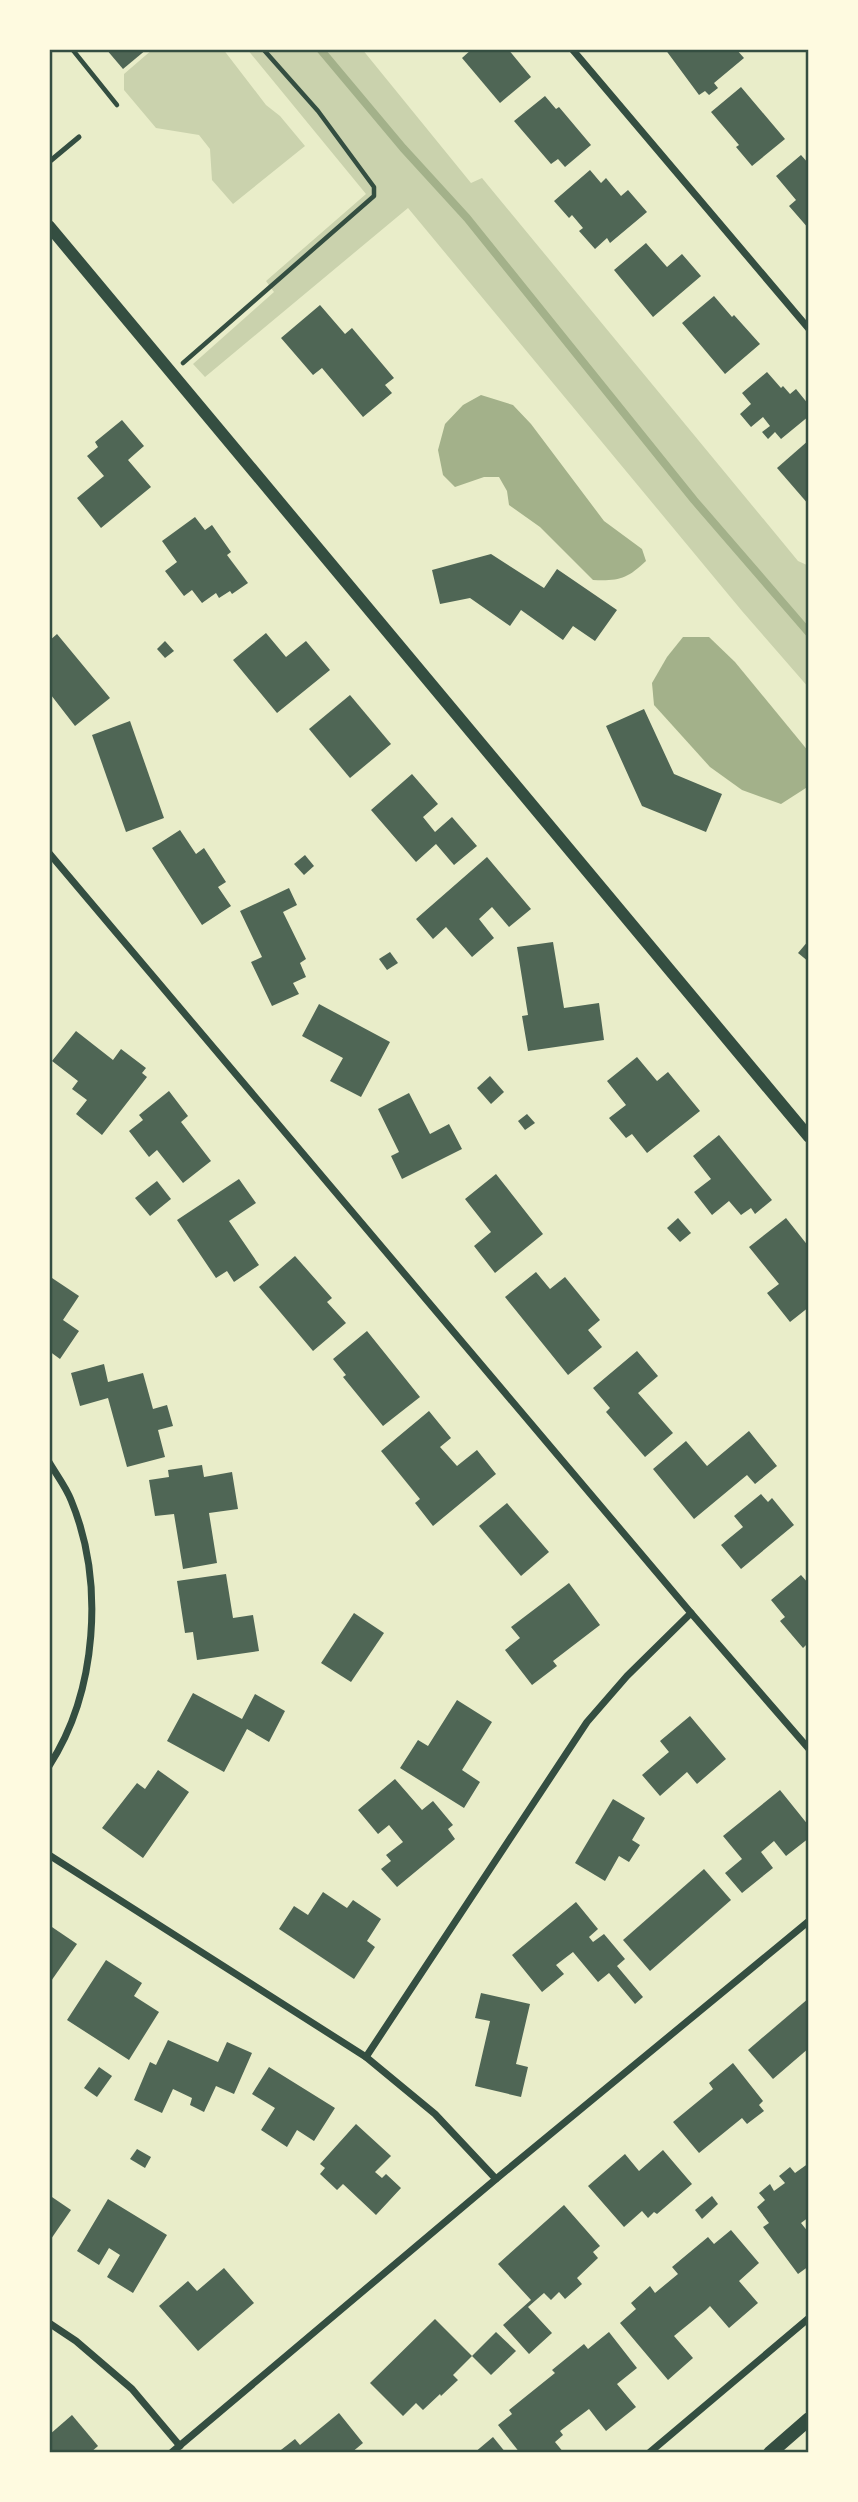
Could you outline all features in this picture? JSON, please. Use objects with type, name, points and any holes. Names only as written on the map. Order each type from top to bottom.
[{"type":"main road","points":[[770,2453],[809,2419]]},
{"type":"street","points":[[572,49],[809,329]]},
{"type":"street","points":[[49,226],[809,1137]]},
{"type":"street","points":[[49,853],[691,1614],[809,1749]]},
{"type":"street","points":[[49,1462],[71,1499],[81,1535],[87,1558],[92,1617],[86,1676],[68,1732],[49,1766]]},
{"type":"street","points":[[366,2057],[587,1722],[627,1676],[691,1614]]},
{"type":"street","points":[[49,1854],[366,2057],[435,2114],[496,2179]]},
{"type":"street","points":[[171,2453],[496,2179],[809,1921]]},
{"type":"street","points":[[649,2453],[809,2318]]},
{"type":"street","points":[[49,2323],[76,2341],[132,2389],[180,2446]]},
{"type":"lane","points":[[49,162],[79,137]]},
{"type":"path","points":[[72,49],[117,105]]},
{"type":"path","points":[[172,373],[374,196],[374,187],[318,111],[263,49]]},
{"type":"shaded area","points":[[153,49],[223,49],[266,105],[280,116],[305,146],[233,204],[212,180],[210,149],[199,135],[156,128],[124,90],[124,74]]},
{"type":"shaded area","points":[[247,49],[362,49],[471,183],[482,178],[798,561],[809,566],[809,688],[408,208],[205,377],[193,364],[274,292],[266,281],[366,194]]},
{"type":"shaded area","points":[[481,395],[513,405],[531,424],[604,521],[642,549],[646,561],[622,578],[593,580],[540,527],[509,505],[507,491],[499,477],[484,477],[455,487],[443,475],[438,450],[445,424],[463,405]]},
{"type":"shaded area","points":[[683,637],[709,637],[735,662],[809,752],[809,786],[781,804],[742,790],[710,767],[654,705],[652,683]]},
{"type":"building","points":[[106,49],[147,49],[123,69]]},
{"type":"building","points":[[472,49],[508,49],[531,77],[500,103],[462,58]]},
{"type":"building","points":[[665,49],[736,49],[744,58],[714,83],[718,88],[709,95],[705,91],[699,95]]},
{"type":"building","points":[[741,87],[785,139],[752,166],[736,147],[739,145],[711,112]]},
{"type":"building","points":[[545,96],[556,109],[559,107],[591,145],[565,167],[558,159],[551,164],[514,121]]},
{"type":"building","points":[[801,155],[809,164],[809,229],[789,206],[796,200],[776,176]]},
{"type":"building","points":[[590,170],[601,183],[606,178],[621,196],[628,190],[647,212],[610,243],[607,238],[595,249],[579,231],[583,228],[572,215],[569,218],[554,201]]},
{"type":"building","points":[[646,243],[667,267],[682,254],[701,276],[653,317],[614,270]]},
{"type":"building","points":[[714,296],[760,344],[725,374],[682,323]]},
{"type":"building","points":[[320,305],[345,334],[352,328],[394,378],[385,385],[392,393],[363,417],[322,368],[313,375],[281,338]]},
{"type":"building","points":[[767,372],[790,394],[796,389],[809,405],[809,416],[781,439],[775,432],[768,439],[762,432],[770,426],[763,417],[751,427],[740,414],[751,404],[742,393]]},
{"type":"building","points":[[122,420],[144,446],[128,460],[151,487],[101,528],[77,498],[104,476],[87,456],[98,447],[95,442]]},
{"type":"building","points":[[809,440],[809,505],[777,468]]},
{"type":"building","points":[[195,517],[205,530],[212,525],[231,552],[227,555],[248,583],[232,594],[230,591],[219,598],[216,593],[202,603],[192,590],[184,596],[165,571],[177,562],[162,541]]},
{"type":"building","points":[[491,554],[544,588],[557,569],[617,610],[595,641],[573,626],[563,640],[521,610],[510,626],[470,598],[440,604],[432,570]]},
{"type":"building","points":[[266,633],[286,657],[306,641],[330,670],[277,713],[233,660]]},
{"type":"building","points":[[57,634],[110,698],[75,726],[51,695],[49,697],[49,641]]},
{"type":"building","points":[[165,641],[174,651],[165,658],[157,649]]},
{"type":"building","points":[[350,695],[391,744],[350,778],[309,729]]},
{"type":"building","points":[[644,709],[674,774],[722,794],[706,832],[642,806],[606,726]]},
{"type":"building","points":[[130,721],[164,818],[126,832],[92,735]]},
{"type":"building","points":[[412,774],[438,804],[423,817],[435,832],[452,817],[477,846],[454,865],[436,844],[416,862],[371,810]]},
{"type":"building","points":[[180,830],[196,854],[204,848],[226,882],[218,887],[231,906],[202,925],[152,848]]},
{"type":"building","points":[[305,855],[314,866],[304,875],[294,864]]},
{"type":"building","points":[[487,857],[531,909],[509,927],[492,907],[479,919],[494,938],[472,957],[446,927],[433,939],[416,919]]},
{"type":"building","points":[[289,888],[297,905],[283,912],[306,959],[300,963],[306,977],[293,983],[299,994],[272,1006],[251,962],[262,957],[240,911]]},
{"type":"building","points":[[809,940],[809,962],[798,953]]},
{"type":"building","points":[[553,942],[564,1008],[599,1003],[604,1040],[528,1051],[522,1016],[528,1015],[517,947]]},
{"type":"building","points":[[390,952],[398,963],[387,970],[379,959]]},
{"type":"building","points":[[319,1004],[390,1042],[361,1097],[330,1081],[343,1058],[302,1036]]},
{"type":"building","points":[[76,1031],[113,1060],[121,1049],[146,1068],[142,1073],[147,1077],[102,1135],[76,1114],[87,1100],[72,1089],[78,1081],[52,1061]]},
{"type":"building","points":[[637,1057],[657,1081],[668,1072],[700,1111],[647,1153],[632,1134],[626,1138],[609,1118],[626,1105],[607,1081]]},
{"type":"building","points":[[490,1076],[504,1092],[491,1104],[477,1088]]},
{"type":"building","points":[[169,1091],[188,1116],[181,1122],[211,1161],[183,1183],[157,1150],[149,1157],[129,1131],[143,1120],[139,1115]]},
{"type":"building","points":[[409,1093],[430,1134],[449,1124],[462,1149],[402,1179],[391,1156],[399,1152],[378,1109]]},
{"type":"building","points":[[527,1114],[535,1123],[525,1130],[518,1121]]},
{"type":"building","points":[[719,1135],[772,1200],[755,1214],[751,1208],[741,1215],[729,1201],[712,1215],[694,1192],[711,1179],[693,1156]]},
{"type":"building","points":[[496,1174],[543,1234],[495,1273],[474,1246],[491,1232],[465,1199]]},
{"type":"building","points":[[239,1179],[256,1203],[229,1221],[259,1265],[234,1282],[227,1271],[216,1278],[177,1220]]},
{"type":"building","points":[[157,1181],[171,1199],[150,1216],[135,1198]]},
{"type":"building","points":[[678,1218],[691,1233],[680,1242],[667,1228]]},
{"type":"building","points":[[786,1218],[809,1247],[809,1307],[790,1322],[767,1293],[779,1284],[749,1247]]},
{"type":"building","points":[[295,1256],[332,1298],[327,1302],[346,1323],[313,1351],[259,1287]]},
{"type":"building","points":[[536,1272],[550,1289],[565,1277],[600,1320],[588,1330],[602,1347],[568,1375],[505,1297]]},
{"type":"building","points":[[49,1276],[79,1296],[63,1320],[79,1331],[60,1359],[49,1351]]},
{"type":"building","points":[[367,1331],[420,1397],[383,1426],[343,1377],[346,1375],[333,1359]]},
{"type":"building","points":[[637,1351],[658,1376],[638,1393],[673,1433],[645,1457],[606,1412],[610,1408],[593,1388]]},
{"type":"building","points":[[104,1364],[108,1382],[143,1373],[153,1409],[167,1405],[173,1426],[158,1430],[165,1457],[127,1467],[108,1398],[80,1406],[71,1373]]},
{"type":"building","points":[[429,1411],[451,1438],[440,1447],[457,1466],[477,1450],[496,1474],[433,1526],[415,1503],[420,1499],[381,1451]]},
{"type":"building","points":[[749,1431],[777,1466],[755,1484],[747,1475],[694,1519],[653,1469],[686,1441],[707,1466]]},
{"type":"building","points":[[202,1465],[204,1477],[232,1472],[238,1509],[209,1513],[217,1563],[183,1569],[174,1514],[155,1516],[149,1480],[169,1477],[168,1470]]},
{"type":"building","points":[[761,1494],[768,1502],[772,1498],[794,1525],[741,1569],[721,1545],[743,1527],[734,1516]]},
{"type":"building","points":[[507,1503],[549,1552],[521,1576],[479,1526]]},
{"type":"building","points":[[226,1574],[233,1618],[253,1615],[259,1651],[197,1660],[193,1632],[185,1633],[177,1581]]},
{"type":"building","points":[[801,1575],[809,1584],[809,1642],[803,1648],[780,1621],[785,1617],[771,1600]]},
{"type":"building","points":[[569,1583],[600,1625],[553,1661],[557,1666],[532,1685],[505,1650],[520,1638],[511,1627]]},
{"type":"building","points":[[354,1613],[384,1633],[351,1682],[321,1663]]},
{"type":"building","points":[[193,1693],[242,1719],[255,1694],[285,1711],[269,1742],[247,1729],[224,1772],[167,1741]]},
{"type":"building","points":[[457,1700],[492,1722],[462,1770],[480,1782],[464,1808],[400,1768],[418,1740],[428,1746]]},
{"type":"building","points":[[690,1716],[726,1759],[697,1784],[687,1772],[660,1796],[642,1775],[669,1752],[660,1741]]},
{"type":"building","points":[[158,1770],[189,1792],[143,1858],[102,1828],[137,1783],[145,1789]]},
{"type":"building","points":[[395,1779],[422,1810],[433,1801],[453,1825],[448,1829],[455,1839],[397,1887],[381,1869],[391,1861],[386,1855],[403,1842],[389,1825],[378,1834],[358,1810]]},
{"type":"building","points":[[780,1790],[809,1826],[809,1838],[786,1856],[774,1841],[761,1852],[773,1868],[742,1893],[725,1873],[742,1859],[723,1836]]},
{"type":"building","points":[[613,1799],[645,1818],[632,1840],[640,1845],[629,1862],[619,1856],[605,1881],[575,1863]]},
{"type":"building","points":[[704,1869],[731,1900],[650,1971],[623,1940]]},
{"type":"building","points":[[323,1892],[347,1908],[353,1900],[381,1919],[367,1941],[375,1947],[354,1979],[279,1929],[294,1906],[308,1915]]},
{"type":"building","points":[[576,1902],[598,1929],[589,1937],[593,1942],[604,1934],[625,1959],[617,1966],[643,1997],[635,2004],[609,1973],[598,1982],[573,1952],[556,1965],[564,1974],[542,1992],[512,1955]]},
{"type":"building","points":[[49,1925],[77,1944],[49,1984]]},
{"type":"building","points":[[106,1960],[142,1983],[134,1996],[159,2012],[129,2060],[67,2020]]},
{"type":"building","points":[[481,1993],[530,2004],[516,2064],[528,2067],[521,2097],[475,2086],[490,2021],[475,2018]]},
{"type":"building","points":[[809,1998],[809,2048],[773,2079],[748,2050]]},
{"type":"building","points":[[168,2040],[218,2062],[227,2042],[252,2053],[234,2094],[216,2086],[204,2112],[190,2105],[192,2098],[173,2089],[162,2113],[134,2100],[150,2062],[156,2065]]},
{"type":"building","points":[[733,2063],[763,2101],[759,2105],[764,2111],[747,2124],[742,2118],[699,2153],[673,2122],[713,2089],[709,2083]]},
{"type":"building","points":[[99,2067],[112,2076],[97,2097],[84,2088]]},
{"type":"building","points":[[269,2067],[335,2108],[314,2141],[297,2130],[287,2147],[261,2130],[275,2108],[252,2094]]},
{"type":"building","points":[[356,2124],[391,2156],[375,2172],[382,2178],[386,2174],[401,2188],[376,2215],[343,2184],[337,2190],[320,2174],[325,2168],[320,2164]]},
{"type":"building","points":[[137,2149],[151,2157],[145,2168],[130,2159]]},
{"type":"building","points":[[663,2150],[692,2184],[657,2214],[654,2212],[648,2218],[642,2211],[624,2227],[588,2186],[625,2154],[639,2171]]},
{"type":"building","points":[[809,2163],[809,2217],[801,2223],[809,2233],[809,2266],[798,2274],[763,2227],[769,2223],[757,2207],[765,2200],[759,2193],[770,2184],[774,2191],[785,2183],[779,2176],[790,2167],[795,2173]]},
{"type":"building","points":[[49,2195],[71,2210],[51,2239],[49,2237]]},
{"type":"building","points":[[712,2196],[718,2204],[702,2219],[695,2210]]},
{"type":"building","points":[[108,2199],[167,2235],[133,2293],[107,2277],[120,2255],[109,2248],[99,2265],[77,2251]]},
{"type":"building","points":[[564,2205],[600,2246],[593,2252],[598,2258],[577,2278],[582,2284],[565,2299],[559,2292],[551,2300],[544,2293],[528,2307],[552,2333],[529,2354],[503,2325],[531,2300],[498,2264]]},
{"type":"building","points":[[731,2230],[759,2263],[739,2281],[758,2303],[729,2328],[710,2306],[674,2336],[693,2358],[668,2380],[620,2323],[636,2309],[631,2303],[650,2286],[655,2293],[678,2274],[672,2267],[708,2237],[714,2244]]},
{"type":"building","points":[[224,2268],[254,2303],[198,2351],[159,2306],[188,2281],[197,2291]]},
{"type":"building","points":[[435,2319],[472,2356],[453,2375],[458,2380],[441,2396],[440,2394],[423,2410],[416,2403],[403,2416],[370,2383]]},
{"type":"building","points":[[496,2332],[516,2351],[491,2375],[472,2356]]},
{"type":"building","points":[[609,2332],[637,2368],[617,2384],[636,2407],[606,2431],[589,2409],[560,2431],[563,2435],[555,2442],[564,2453],[520,2453],[498,2425],[512,2414],[509,2410],[555,2373],[552,2370],[584,2344],[588,2349]]},
{"type":"building","points":[[339,2413],[363,2443],[351,2453],[277,2453],[295,2439],[300,2445]]},
{"type":"building","points":[[72,2415],[98,2446],[90,2453],[49,2453],[49,2435]]},
{"type":"building","points":[[493,2437],[506,2453],[474,2453]]},
{"type":"waterway","points":[[320,49],[403,148],[467,218],[694,500],[809,633]]}]
